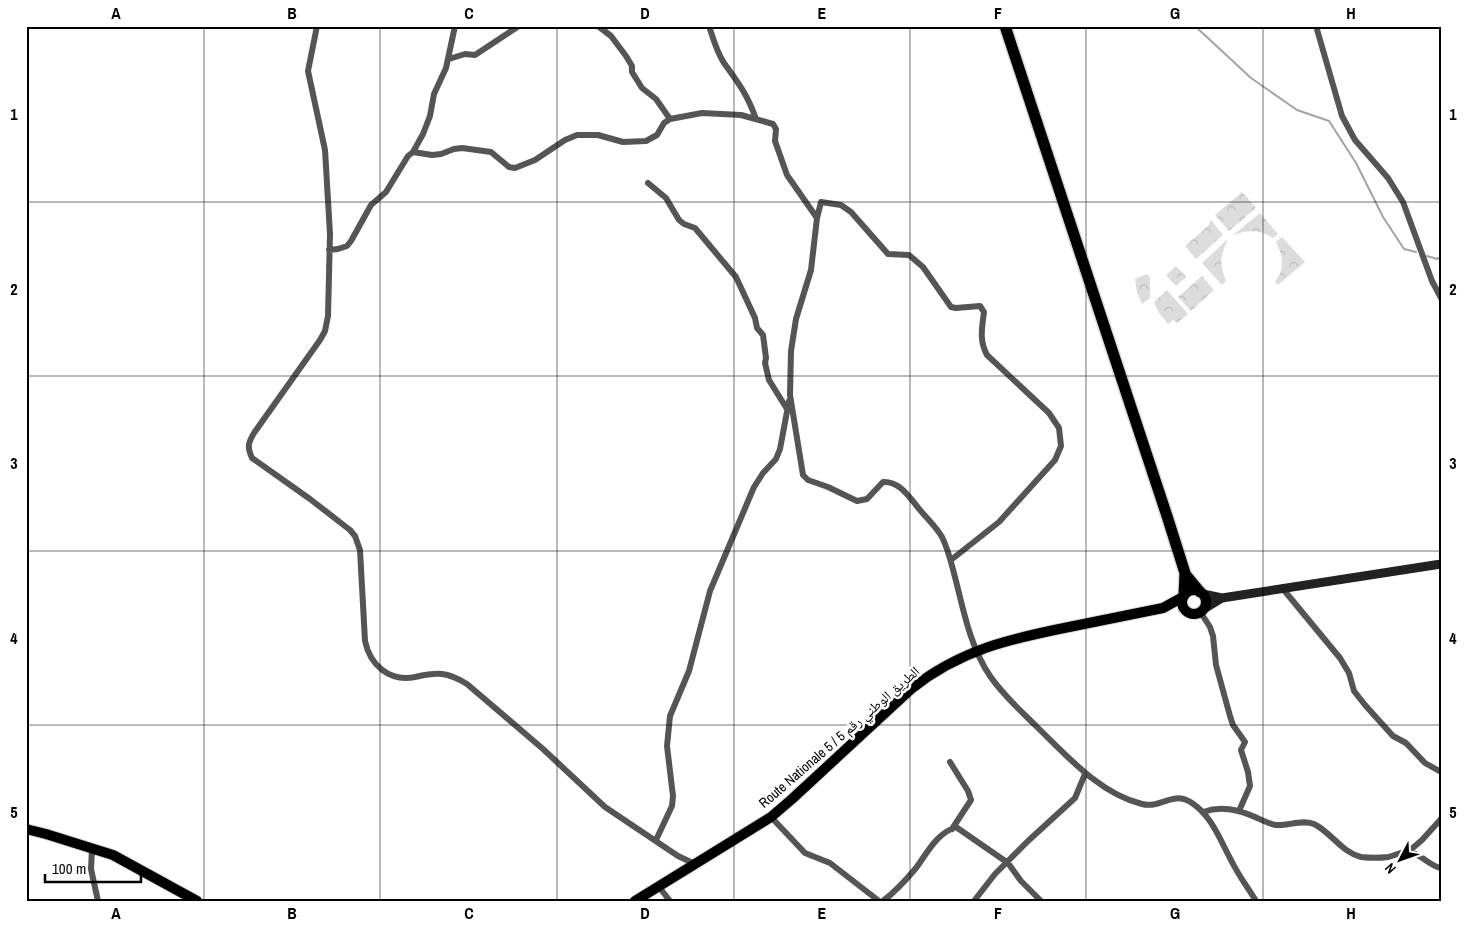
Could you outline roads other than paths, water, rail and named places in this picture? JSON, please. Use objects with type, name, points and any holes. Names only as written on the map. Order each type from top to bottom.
[{"type":"highway","points":[[1005,26],[1185,573],[1201,593]]},
{"type":"highway","points":[[1184,596],[1185,573]]},
{"type":"main road","points":[[1163,608],[1190,591],[1222,598],[1441,564]]},
{"type":"main road","points":[[1201,593],[1206,601],[1202,611]]},
{"type":"main road","points":[[1184,596],[1183,606],[1188,613]]},
{"type":"main road","points":[[1163,608],[1194,615],[1222,598]]},
{"type":"main road","name":"Route Nationale 5 / الطريق الوطني رقم 5","points":[[635,901],[771,817],[911,689],[942,667],[975,651],[1026,635],[1163,608]]},
{"type":"main road","points":[[26,829],[113,855],[197,901]]},
{"type":"street","points":[[317,26],[308,71],[325,150],[330,234],[328,316],[325,331],[254,433],[248,443],[248,450],[252,458],[310,499],[355,536],[360,550],[365,641],[368,654],[374,663],[390,675],[414,677],[441,674],[454,676],[467,684],[543,749],[605,807],[678,856],[695,864]]},
{"type":"street","points":[[329,250],[338,250],[347,246],[371,206],[386,192],[408,156],[413,152],[430,116],[434,94],[449,59],[455,26]]},
{"type":"street","points":[[449,59],[465,54],[476,55],[519,26]]},
{"type":"street","points":[[598,26],[611,36],[632,66],[632,72],[642,88],[656,99],[670,119]]},
{"type":"street","points":[[708,26],[723,62],[742,87],[756,119]]},
{"type":"street","points":[[1316,26],[1342,116],[1356,140],[1388,178],[1403,202],[1432,281],[1441,298]]},
{"type":"street","points":[[413,152],[432,155],[462,148],[491,152],[509,167],[515,168],[535,160],[577,135],[598,135],[634,143],[652,139],[660,132],[664,123],[670,119],[702,113],[723,113],[773,124],[776,129],[775,141],[788,175],[817,218]]},
{"type":"street","points":[[648,183],[666,198],[679,220],[695,228],[736,277],[757,328],[763,335],[765,364],[769,380],[788,409]]},
{"type":"street","points":[[656,840],[672,806],[674,796],[666,746],[670,716],[689,671],[710,591],[754,487],[763,473],[776,459],[788,409],[791,351],[796,319],[811,270],[817,218],[821,202],[841,205],[851,212],[888,254],[909,255],[923,267],[950,307],[980,306],[984,312],[981,332],[982,345],[986,355],[1049,413],[1059,428],[1060,446],[1055,460],[999,522],[951,560]]},
{"type":"street","points":[[790,395],[803,475],[808,480],[857,501],[867,499],[883,482],[896,484],[906,492],[934,525],[942,538],[951,560],[975,651],[990,676],[1007,698],[1085,774],[1123,797],[1142,805],[1154,806],[1171,799],[1183,798],[1202,812],[1256,901]]},
{"type":"street","points":[[1283,589],[1340,658],[1349,673],[1354,691],[1365,705],[1393,736],[1406,743],[1425,763],[1441,772]]},
{"type":"street","points":[[1202,611],[1213,636],[1216,665],[1230,716],[1233,725],[1245,742],[1241,750],[1250,786],[1239,811]]},
{"type":"street","points":[[771,817],[800,850],[812,857],[830,863],[881,901],[909,876],[927,850],[952,828],[971,800],[968,791],[950,762]]},
{"type":"street","points":[[974,901],[995,874],[1008,863],[1028,840],[1076,798],[1085,774]]},
{"type":"street","points":[[1202,812],[1214,808],[1224,808],[1239,811],[1272,824],[1281,825],[1307,822],[1325,831],[1349,852],[1361,856],[1388,857],[1408,852],[1415,854],[1432,866],[1441,868]]},
{"type":"street","points":[[1408,852],[1441,819]]},
{"type":"street","points":[[952,828],[956,827],[962,830],[1008,863],[1021,881],[1041,901]]},
{"type":"street","points":[[92,849],[91,869],[98,901]]},
{"type":"street","points":[[659,887],[670,901]]},
{"type":"waterway","points":[[1195,26],[1251,78],[1297,110],[1329,121],[1356,163],[1383,217],[1404,249],[1416,252]]},
{"type":"waterway","points":[[1427,256],[1437,259],[1441,257]]}]
